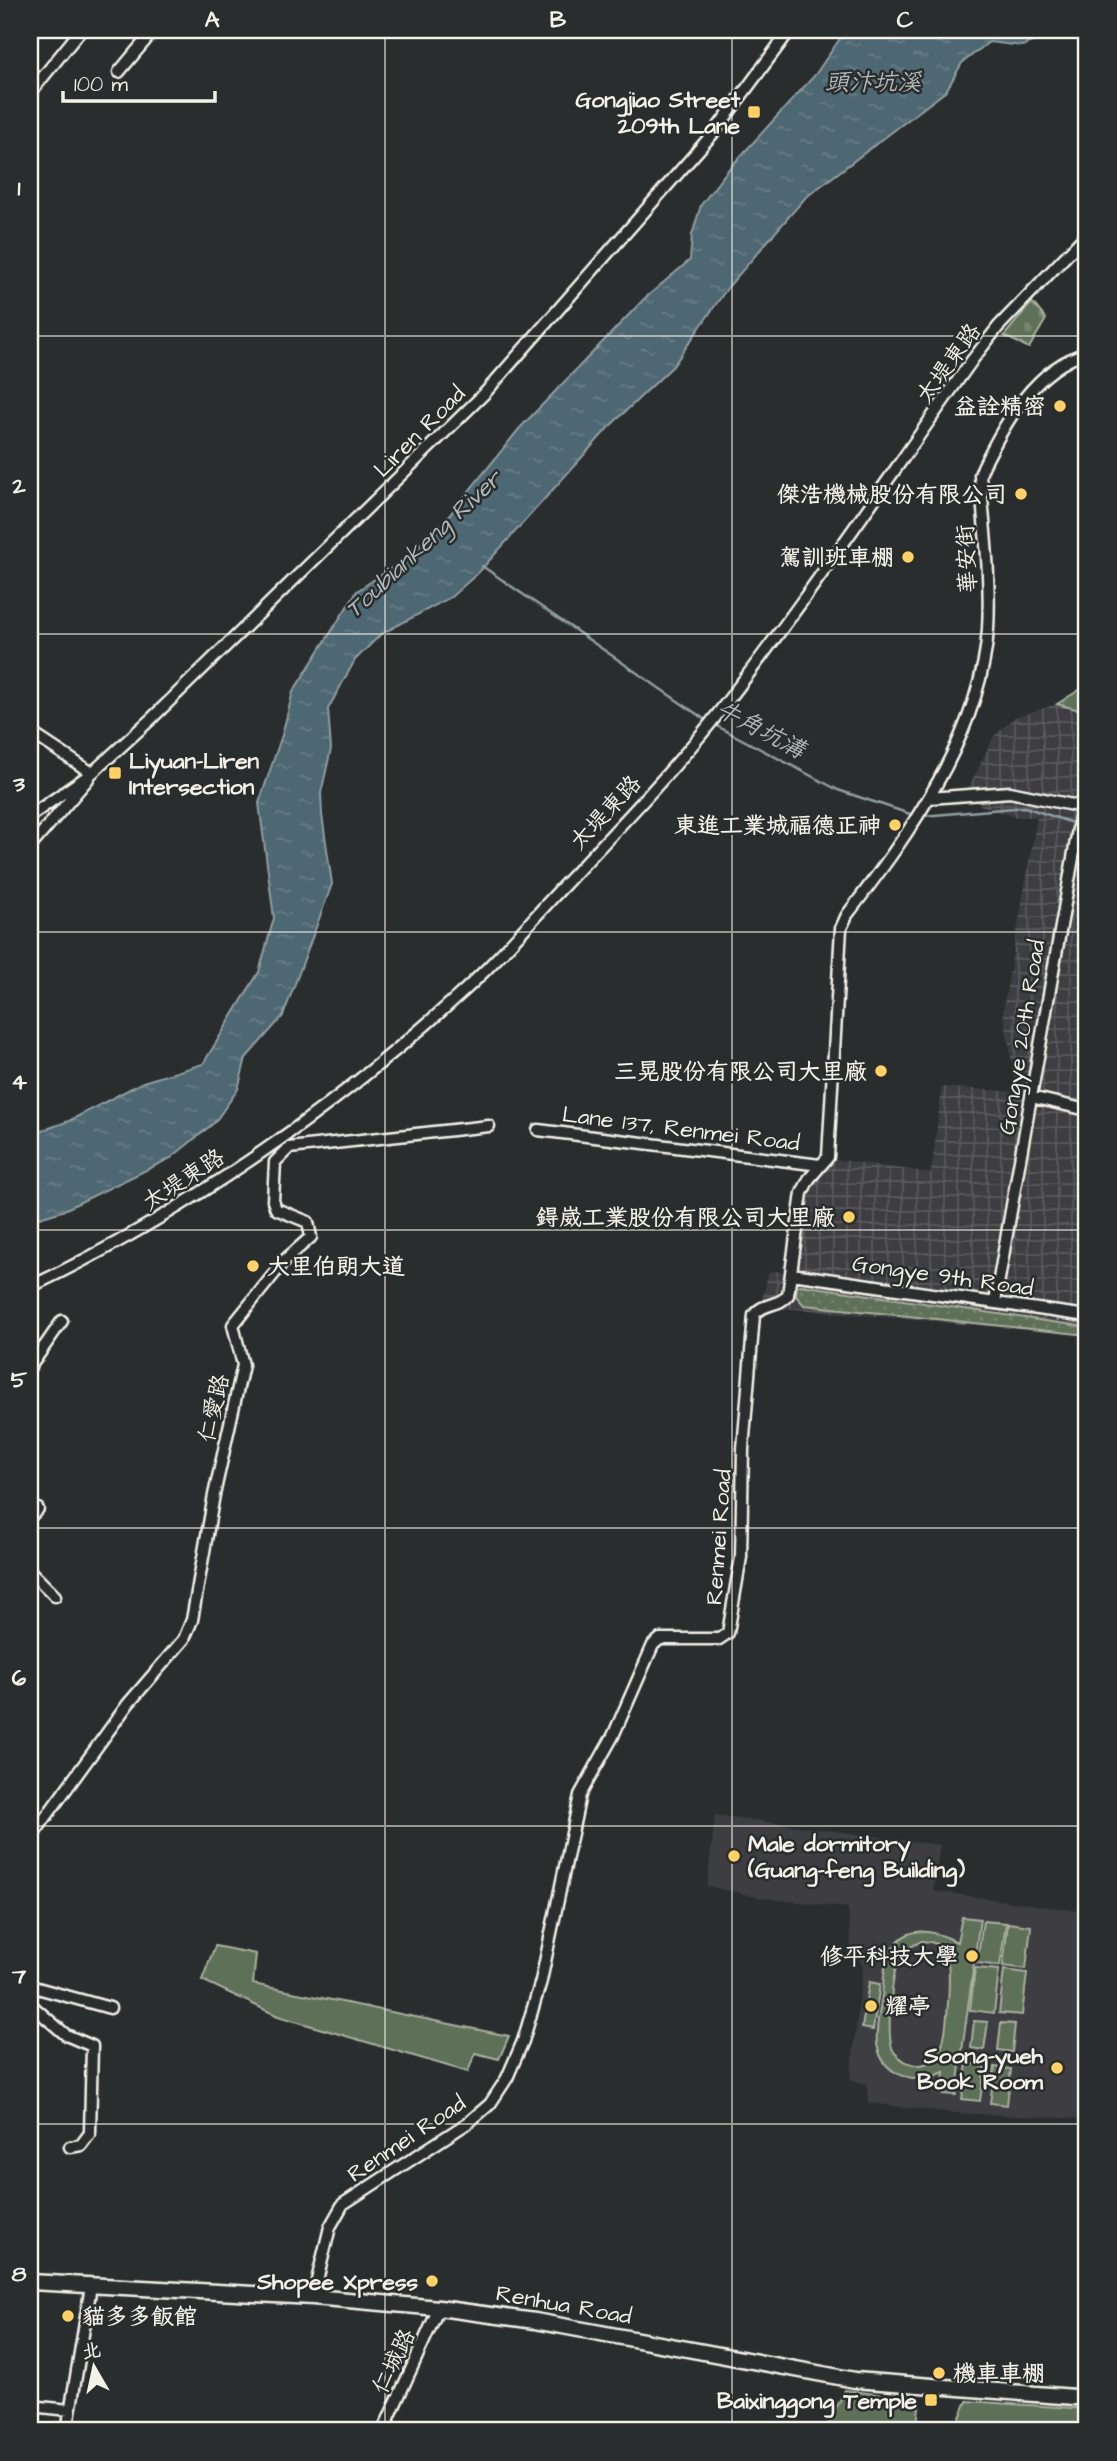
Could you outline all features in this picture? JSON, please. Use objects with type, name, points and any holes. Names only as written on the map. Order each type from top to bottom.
[{"type":"main road","name":"Renhua Road","points":[[30,2282],[313,2297],[439,2308],[535,2321],[855,2380],[1087,2398]]},
{"type":"street","points":[[30,93],[81,30]]},
{"type":"street","points":[[119,72],[154,30]]},
{"type":"street","name":"Liren Road","points":[[92,773],[288,588],[484,394],[716,130],[790,30]]},
{"type":"street","name":"太堤東路","points":[[30,1287],[149,1224],[238,1166],[387,1058],[460,995],[531,922],[706,728],[778,634],[973,359],[999,327],[1087,234]]},
{"type":"street","name":"華安街","points":[[915,820],[940,780],[967,716],[985,652],[988,558],[980,475],[1017,410],[1034,388],[1058,365],[1087,353]]},
{"type":"street","points":[[30,732],[92,773]]},
{"type":"street","points":[[30,816],[92,773]]},
{"type":"street","points":[[30,847],[67,807],[92,773]]},
{"type":"street","name":"Gongye 20th Road","points":[[995,1302],[1075,834],[1087,778]]},
{"type":"street","points":[[925,801],[1010,792],[1082,809]]},
{"type":"street","name":"Renmei Road","points":[[313,2297],[335,2213],[391,2170],[476,2116],[490,2104],[507,2078],[523,2041],[541,1981],[580,1795],[613,1736],[653,1644],[660,1639],[719,1639],[728,1633],[741,1557],[743,1448],[754,1315],[761,1306],[786,1299],[792,1274],[802,1193],[828,1157],[841,928],[847,915],[908,835],[915,820]]},
{"type":"street","points":[[1031,1097],[1087,1110]]},
{"type":"street","name":"仁愛路","points":[[30,1839],[128,1704],[184,1639],[192,1620],[214,1495],[243,1365],[233,1325],[286,1259],[311,1237],[308,1222],[276,1209],[273,1201],[275,1161],[289,1148],[489,1126]]},
{"type":"street","name":"Lane 137, Renmei Road","points":[[538,1130],[820,1165]]},
{"type":"street","name":"Gongye 9th Road","points":[[792,1274],[1087,1316]]},
{"type":"street","points":[[30,1367],[62,1321]]},
{"type":"street","points":[[30,1517],[38,1508]]},
{"type":"street","points":[[30,1571],[55,1595]]},
{"type":"street","points":[[30,1986],[110,2008]]},
{"type":"street","points":[[30,2004],[66,2035],[92,2046],[90,2133],[81,2145],[70,2147]]},
{"type":"street","points":[[67,2431],[91,2286]]},
{"type":"street","name":"仁城路","points":[[383,2431],[439,2308]]},
{"type":"street","points":[[30,2406],[70,2410]]},
{"type":"shaded area","points":[[1087,685],[1087,1335],[761,1306],[768,1274],[772,1271],[783,1272],[795,1184],[801,1183],[819,1157],[931,1173],[942,1087],[1017,1092],[1003,1010],[1037,817],[1015,817],[980,805],[968,789],[994,736],[1015,717],[1057,704]]},
{"type":"shaded area","name":"修平科技大學","points":[[715,1815],[940,1845],[933,1891],[1087,1912],[1087,2119],[955,2113],[869,2103],[867,2084],[850,2080],[863,1967],[851,1946],[848,1908],[757,1897],[707,1886]]},
{"type":"green space","points":[[1032,302],[1046,319],[1029,348],[1004,336]]},
{"type":"green space","points":[[1087,685],[1087,712],[1057,704]]},
{"type":"green space","points":[[797,1286],[1087,1327],[1087,1335],[804,1305],[796,1296]]},
{"type":"green space","points":[[962,1917],[980,1919],[956,2095],[942,2094],[944,2072],[913,2078],[903,2076],[886,2065],[877,2044],[877,2026],[886,1964],[895,1944],[911,1933],[920,1932],[938,1934],[957,1942]],"holes":[[[922,1941],[938,1945],[945,1952],[949,1970],[948,1999],[941,2048],[931,2061],[916,2065],[904,2061],[894,2052],[890,2035],[890,2008],[900,1957]]]},
{"type":"green space","points":[[983,1921],[1006,1923],[1000,1966],[977,1963]]},
{"type":"green space","points":[[1008,1923],[1031,1926],[1026,1969],[1003,1966]]},
{"type":"green space","points":[[215,1946],[256,1954],[253,1984],[509,2036],[499,2059],[475,2053],[468,2072],[278,2016],[202,1980]]},
{"type":"green space","points":[[975,1968],[999,1970],[994,2013],[970,2010]]},
{"type":"green space","points":[[1004,1970],[1027,1973],[1022,2015],[999,2013]]},
{"type":"green space","name":"耀亭","points":[[869,1982],[880,1984],[873,2030],[862,2028]]},
{"type":"green space","points":[[974,2021],[988,2022],[984,2050],[971,2048]]},
{"type":"green space","points":[[1001,2023],[1015,2024],[1012,2052],[998,2050]]},
{"type":"green space","points":[[967,2063],[985,2066],[980,2101],[962,2099]]},
{"type":"green space","points":[[995,2067],[1011,2069],[1007,2105],[990,2103]]},
{"type":"green space","points":[[845,2390],[920,2400],[916,2431],[825,2431]]},
{"type":"green space","points":[[967,2401],[1087,2409],[1087,2431],[954,2431]]},
{"type":"water","name":"頭汴坑溪","points":[[846,30],[1062,30],[1022,46],[989,42],[962,63],[946,91],[805,198],[728,287],[673,366],[609,427],[479,572],[451,597],[381,634],[355,660],[328,709],[331,749],[321,793],[332,884],[283,1016],[246,1058],[238,1089],[215,1122],[171,1158],[62,1211],[30,1221],[30,1135],[69,1121],[143,1082],[203,1064],[259,972],[274,918],[259,803],[293,692],[357,591],[393,567],[440,527],[519,429],[644,299],[690,260],[692,235],[701,205],[727,171],[815,75]]},
{"type":"waterway","name":"牛角坑溝","points":[[482,566],[707,721]]},
{"type":"waterway","name":"牛角坑溝","points":[[713,724],[838,790],[913,815]]},
{"type":"waterway","name":"牛角坑溝","points":[[923,816],[1025,807],[1087,828]]},
{"type":"place","name":"Gongjiao Street 209th Lane","points":[[754,112]]},
{"type":"place","name":"益詮精密","points":[[1060,406]]},
{"type":"place","name":"傑浩機械股份有限公司","points":[[1021,494]]},
{"type":"place","name":"駕訓班車棚","points":[[908,557]]},
{"type":"place","name":"Liyuan-Liren Intersection","points":[[115,773]]},
{"type":"place","name":"東進工業城福德正神","points":[[895,825]]},
{"type":"place","name":"三晃股份有限公司大里廠","points":[[881,1071]]},
{"type":"place","name":"鍀崴工業股份有限公司大里廠","points":[[849,1217]]},
{"type":"place","name":"大里伯朗大道","points":[[253,1266]]},
{"type":"place","name":"Male dormitory (Guang-feng Building)","points":[[734,1856]]},
{"type":"place","name":"修平科技大學","points":[[972,1956]]},
{"type":"place","name":"耀亭","points":[[871,2006]]},
{"type":"place","name":"Soong-yueh Book Room","points":[[1057,2068]]},
{"type":"place","name":"Shopee Xpress","points":[[432,2281]]},
{"type":"place","name":"貓多多飯館","points":[[68,2316]]},
{"type":"place","name":"機車車棚","points":[[939,2373]]},
{"type":"place","name":"Baixinggong Temple","points":[[931,2400]]},
{"type":"water label","name":"Toubiankeng River","points":[[423,544]]}]
